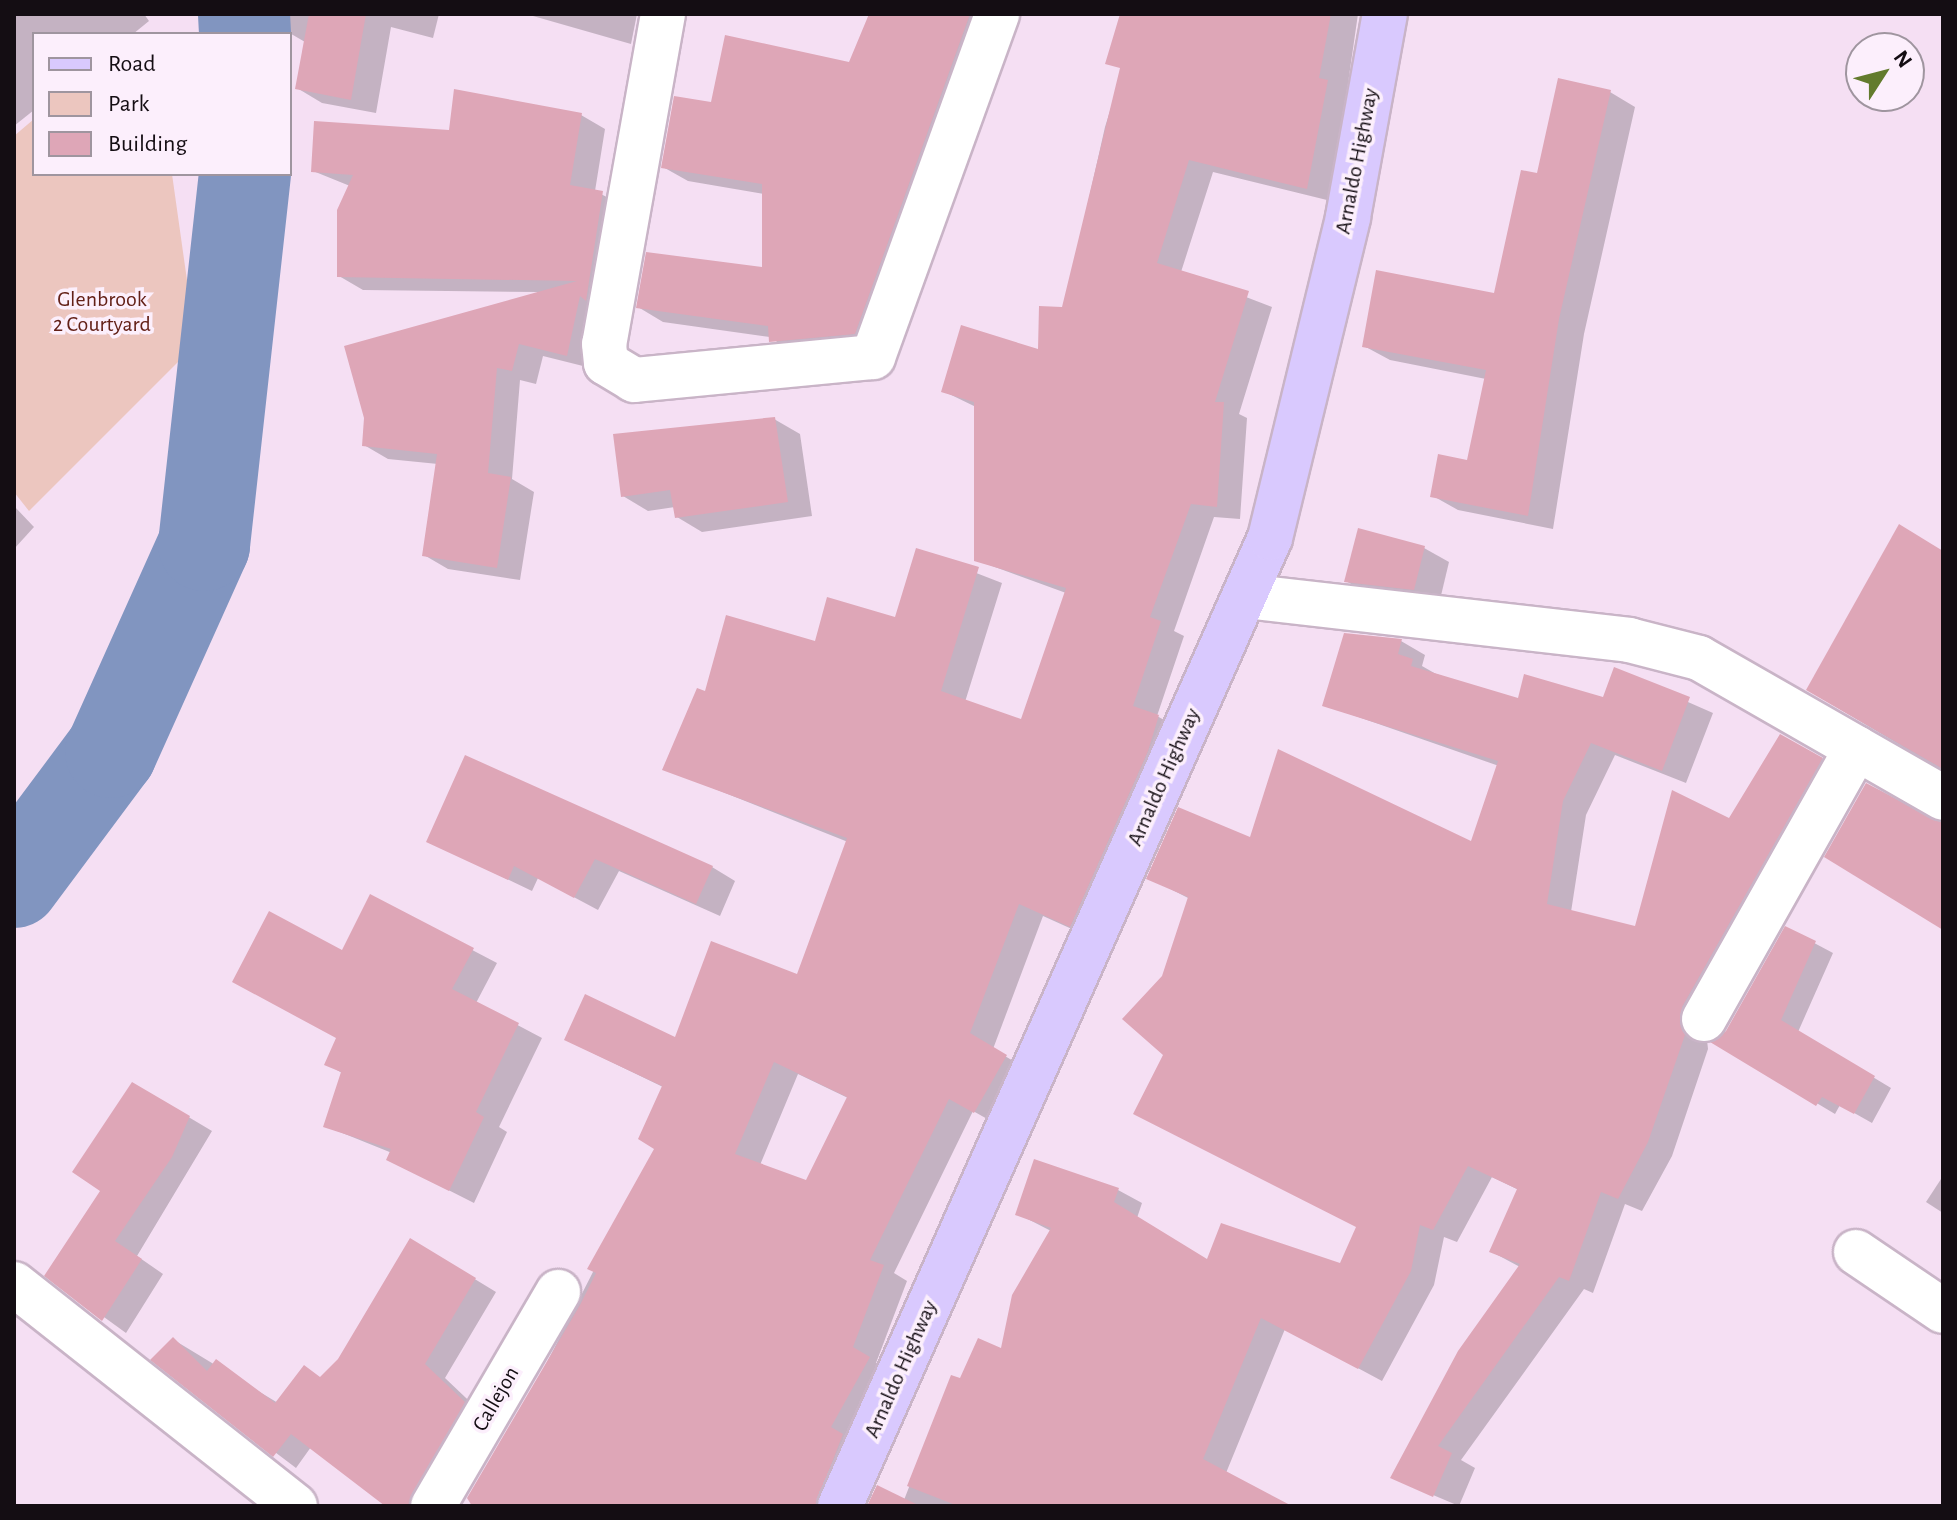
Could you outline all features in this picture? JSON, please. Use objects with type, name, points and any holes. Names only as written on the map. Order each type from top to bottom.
[{"type":"main road","name":"Arnaldo Highway","points":[[840,1506],[1270,538],[1348,217],[1385,14]]},
{"type":"street","points":[[663,14],[604,344],[606,363],[634,380],[873,357],[997,14]]},
{"type":"street","points":[[1245,596],[1629,640],[1699,658],[1943,798]]},
{"type":"street","points":[[1704,1019],[1857,748]]},
{"type":"street","points":[[1856,1252],[1943,1311]]},
{"type":"street","points":[[14,1284],[295,1506]]},
{"type":"street","name":"Callejon","points":[[433,1506],[558,1292]]},
{"type":"green space","name":"Glenbrook 2 Courtyard","points":[[32,121],[32,176],[172,176],[196,344],[29,511],[14,492],[14,136]]},
{"type":"building","points":[[309,14],[366,14],[351,100],[295,89]]},
{"type":"building","points":[[869,14],[970,14],[855,334],[769,342],[768,326],[636,308],[646,252],[762,267],[762,184],[661,168],[674,96],[711,102],[725,35],[849,62]]},
{"type":"building","points":[[1120,14],[1331,14],[1319,78],[1328,80],[1307,189],[1189,160],[1157,263],[1249,291],[1215,402],[1224,402],[1217,507],[1191,504],[1150,617],[1161,621],[1133,706],[1159,715],[1148,751],[1070,927],[1019,904],[970,1033],[1007,1055],[974,1113],[949,1099],[870,1260],[884,1265],[853,1347],[870,1357],[831,1427],[843,1434],[815,1506],[472,1506],[467,1498],[580,1305],[596,1273],[587,1269],[654,1149],[638,1139],[662,1086],[564,1040],[585,994],[675,1037],[711,941],[797,974],[847,838],[662,770],[697,688],[705,691],[726,615],[815,641],[827,597],[895,617],[916,548],[979,567],[941,691],[1021,719],[1066,588],[974,561],[974,402],[941,392],[961,325],[1038,349],[1039,306],[1062,307],[1120,68],[1105,64]],"holes":[[[774,1062],[847,1097],[806,1180],[735,1154]]]},
{"type":"building","points":[[1558,78],[1611,90],[1559,319],[1528,516],[1430,497],[1438,454],[1467,460],[1486,370],[1362,347],[1376,270],[1494,293],[1521,170],[1537,173]]},
{"type":"building","points":[[454,89],[582,113],[570,185],[603,191],[586,301],[580,296],[567,356],[519,344],[512,371],[497,368],[488,473],[511,477],[497,568],[422,556],[437,454],[362,446],[364,418],[344,346],[577,281],[337,277],[337,210],[353,175],[311,172],[314,121],[449,130]]},
{"type":"building","points":[[775,417],[788,502],[675,518],[670,490],[621,497],[613,434]]},
{"type":"building","points":[[1899,524],[1943,551],[1943,769],[1806,690]]},
{"type":"building","points":[[1358,528],[1425,546],[1414,590],[1344,582]]},
{"type":"building","points":[[1344,633],[1402,639],[1398,654],[1413,659],[1411,666],[1518,698],[1524,674],[1603,697],[1614,667],[1690,697],[1662,771],[1591,743],[1563,801],[1547,904],[1635,926],[1672,790],[1729,818],[1780,734],[1823,758],[1682,1007],[1685,1035],[1648,1142],[1618,1199],[1601,1192],[1569,1281],[1559,1277],[1438,1446],[1452,1453],[1433,1497],[1390,1478],[1458,1351],[1520,1264],[1489,1252],[1517,1189],[1468,1166],[1433,1230],[1420,1225],[1411,1271],[1358,1369],[1261,1318],[1203,1459],[1292,1506],[958,1506],[907,1486],[951,1375],[960,1378],[978,1338],[1001,1348],[1012,1295],[1051,1228],[1015,1215],[1034,1159],[1119,1188],[1114,1202],[1207,1259],[1221,1223],[1340,1263],[1356,1227],[1133,1114],[1163,1055],[1122,1019],[1162,976],[1188,897],[1146,879],[1178,807],[1250,837],[1278,749],[1471,841],[1498,761],[1322,706]]},
{"type":"building","points":[[465,755],[713,866],[696,904],[595,859],[574,898],[514,866],[508,880],[426,842]]},
{"type":"building","points":[[1866,783],[1943,823],[1943,930],[1824,857]]},
{"type":"building","points":[[370,894],[474,948],[452,989],[519,1023],[476,1112],[484,1117],[449,1191],[386,1160],[391,1149],[323,1127],[341,1072],[324,1065],[336,1038],[232,982],[269,911],[342,950]]},
{"type":"building","points":[[1785,926],[1816,941],[1781,1020],[1875,1076],[1854,1114],[1822,1097],[1816,1106],[1710,1042],[1726,1031]]},
{"type":"building","points":[[132,1082],[190,1116],[172,1157],[115,1241],[142,1259],[102,1321],[44,1276],[100,1191],[72,1172]]},
{"type":"building","points":[[410,1238],[476,1278],[425,1364],[465,1402],[408,1506],[385,1506],[291,1434],[273,1457],[150,1360],[173,1337],[207,1371],[216,1359],[275,1403],[304,1365],[320,1377],[338,1359]]},
{"type":"building","points":[[877,1485],[920,1506],[867,1506]]},
{"type":"waterway","points":[[244,14],[245,32]]},
{"type":"waterway","points":[[14,882],[111,752],[204,545],[245,176]]}]
